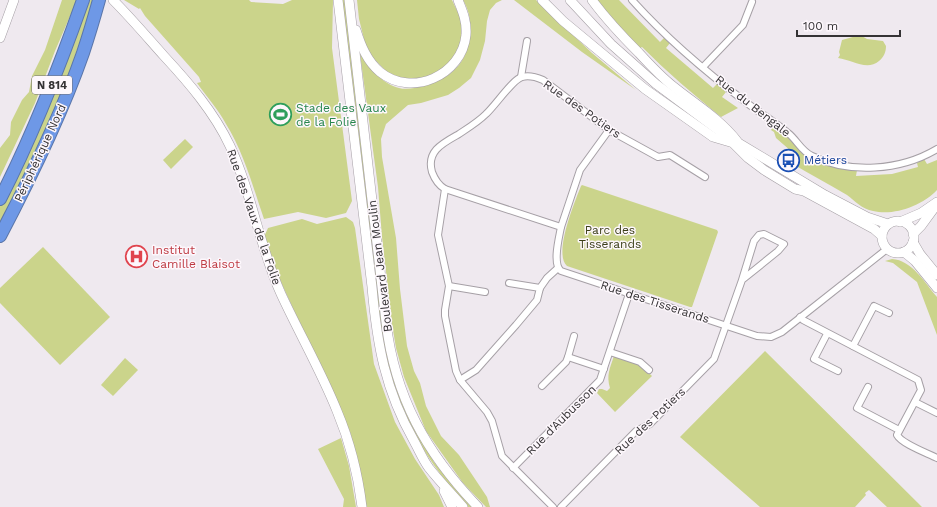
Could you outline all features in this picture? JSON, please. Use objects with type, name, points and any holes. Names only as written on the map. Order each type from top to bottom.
[{"type":"highway","name":"Périphérique Nord","points":[[0,199],[16,169],[44,107],[83,0]]},
{"type":"highway","name":"Périphérique Nord","points":[[0,236],[32,176],[59,114],[84,52],[99,0]]},
{"type":"main road","points":[[0,37],[14,0]]},
{"type":"main road","points":[[338,0],[372,287],[375,325],[382,362],[394,400],[405,426],[428,467],[446,494],[452,507]]},
{"type":"main road","points":[[349,4],[361,47],[381,73],[390,78],[404,82],[420,82],[437,77],[449,69],[457,60],[462,51],[466,36],[466,25],[464,14],[458,0]]},
{"type":"main road","points":[[542,0],[563,21],[650,93],[713,138],[732,140]]},
{"type":"main road","points":[[570,0],[592,25],[656,84],[732,140],[824,194],[867,217],[888,224],[900,222],[937,203]]},
{"type":"main road","points":[[592,0],[621,35],[655,70],[728,130],[732,140],[748,158],[764,170],[795,189],[804,191],[874,228],[882,236]]},
{"type":"main road","name":"Rue des Vaux de la Folie","points":[[116,3],[177,70],[201,99],[230,145],[238,165],[266,256],[280,292],[337,410],[355,468],[362,507]]},
{"type":"main road","name":"Boulevard Jean Moulin","points":[[349,4],[385,315],[392,358],[403,394],[412,416],[424,438],[447,474],[478,507]]},
{"type":"main road","points":[[888,224],[882,236],[883,243],[887,249],[894,253],[904,252],[909,249],[913,238],[937,203]]},
{"type":"main road","points":[[900,222],[907,224],[911,229],[920,254],[937,275]]},
{"type":"main road","points":[[904,252],[915,261],[937,288]]},
{"type":"main road","points":[[428,467],[463,507]]},
{"type":"street","name":"Rue du Bengale","points":[[632,0],[670,40],[746,102],[790,134],[806,152],[823,160],[850,166],[876,167],[907,162],[924,156],[937,149]]},
{"type":"street","points":[[703,67],[739,31],[744,24],[752,2]]},
{"type":"street","points":[[527,41],[521,77],[481,119],[437,148],[431,160],[431,169],[435,180],[445,189],[561,227]]},
{"type":"street","name":"Rue des Potiers","points":[[521,77],[535,76],[543,80],[609,130],[658,157],[670,155],[705,177]]},
{"type":"street","points":[[460,380],[476,370],[516,325],[537,300],[540,288],[547,278],[558,268],[556,261],[561,227],[580,170],[609,130]]},
{"type":"street","points":[[445,189],[438,235],[449,286],[445,316],[455,367],[460,380],[487,412],[492,421],[502,456],[553,507]]},
{"type":"street","name":"Rue des Potiers","points":[[561,507],[636,432],[650,424],[714,359],[754,241],[759,235],[764,234],[784,244],[778,251],[742,280]]},
{"type":"street","name":"Rue des Tisserands","points":[[558,268],[629,294],[726,326],[757,336],[771,337],[782,332],[887,249]]},
{"type":"street","points":[[509,283],[540,288]]},
{"type":"street","points":[[449,286],[486,292]]},
{"type":"street","name":"Rue d'Aubusson","points":[[513,468],[600,380],[629,294]]},
{"type":"street","points":[[853,346],[874,306],[889,313]]},
{"type":"street","points":[[800,318],[827,334],[918,380],[921,390],[897,435],[901,439],[937,458]]},
{"type":"street","points":[[827,334],[814,360],[838,371]]},
{"type":"street","points":[[542,386],[566,362],[574,336]]},
{"type":"street","points":[[610,352],[640,362],[649,370]]},
{"type":"street","name":"Rue d'Aubusson","points":[[568,357],[604,369]]},
{"type":"street","points":[[868,387],[857,408],[899,430]]},
{"type":"street","points":[[915,402],[937,413]]},
{"type":"green space","points":[[62,0],[77,0],[35,103],[0,177],[0,148],[10,135],[11,122],[22,100],[29,92],[32,76],[45,50]]},
{"type":"green space","points":[[90,0],[94,0],[59,103],[0,227],[0,206],[66,63]]},
{"type":"green space","name":"Stade des Vaux de la Folie","points":[[124,0],[249,0],[251,2],[283,4],[292,0],[333,0],[332,48],[352,201],[346,213],[326,218],[298,212],[264,219],[248,170],[238,147],[220,113],[197,83],[201,82],[199,77],[145,16],[140,8],[139,9]]},
{"type":"green space","points":[[342,0],[345,0],[381,307],[415,428],[434,462],[472,507],[468,507],[444,479],[424,450],[406,418],[388,368],[381,340]]},
{"type":"green space","points":[[357,0],[452,0],[461,19],[461,42],[454,59],[443,70],[426,78],[406,80],[387,72],[371,56],[365,43],[359,19]]},
{"type":"green space","points":[[463,0],[502,0],[496,3],[490,10],[480,60],[471,78],[448,95],[421,103],[408,105],[386,124],[381,139],[382,157],[396,238],[407,346],[414,371],[420,383],[426,406],[441,436],[459,455],[487,497],[490,507],[486,507],[463,483],[426,431],[404,377],[396,348],[392,324],[378,187],[360,54],[381,79],[402,89],[433,83],[442,79],[457,68],[466,53],[469,44],[470,20]]},
{"type":"green space","points":[[514,0],[536,0],[592,53],[636,90],[582,52]]},
{"type":"green space","points":[[597,0],[619,0],[660,42],[664,38],[670,43],[666,48],[713,88],[717,84],[726,92],[722,97],[738,108],[721,117],[642,47],[639,49],[614,22]]},
{"type":"green space","points":[[860,35],[867,39],[883,41],[886,46],[883,56],[874,64],[864,65],[838,58],[840,55],[839,52],[842,40]]},
{"type":"green space","points":[[773,127],[789,137],[799,149],[818,163],[836,168],[857,170],[856,176],[892,174],[918,167],[917,163],[924,159],[927,164],[937,160],[937,190],[924,201],[899,211],[881,212],[869,210],[847,195],[791,163],[792,161],[797,162],[799,158],[776,138],[774,132],[771,130]]},
{"type":"green space","points":[[185,139],[193,147],[171,169],[163,160]]},
{"type":"green space","name":"Parc des Tisserands","points":[[582,185],[717,230],[718,232],[692,307],[567,266],[563,260],[562,251],[566,227]]},
{"type":"green space","points":[[346,217],[353,222],[355,228],[374,364],[395,422],[415,459],[439,495],[444,507],[366,507],[359,467],[350,432],[274,267],[264,237],[268,228],[302,219],[317,224]]},
{"type":"green space","points":[[43,247],[110,317],[60,365],[0,303],[0,288]]},
{"type":"green space","points":[[892,259],[906,263],[918,273],[937,297],[937,335],[917,282],[893,263],[885,261]]},
{"type":"green space","points":[[765,351],[922,507],[887,507],[869,490],[855,507],[760,507],[680,437]]},
{"type":"green space","points":[[614,356],[641,365],[652,376],[615,412],[597,393],[599,389],[607,391],[610,388],[608,375]]},
{"type":"green space","points":[[125,358],[138,370],[113,396],[101,385]]},
{"type":"green space","points":[[341,438],[349,466],[356,507],[343,507],[344,499],[318,449]]},
{"type":"place","name":"Stade des Vaux de la Folie","points":[[281,115]]},
{"type":"place","name":"Métiers","points":[[788,160]]},
{"type":"place","name":"Institut Camille Blaisot","points":[[136,257]]}]
